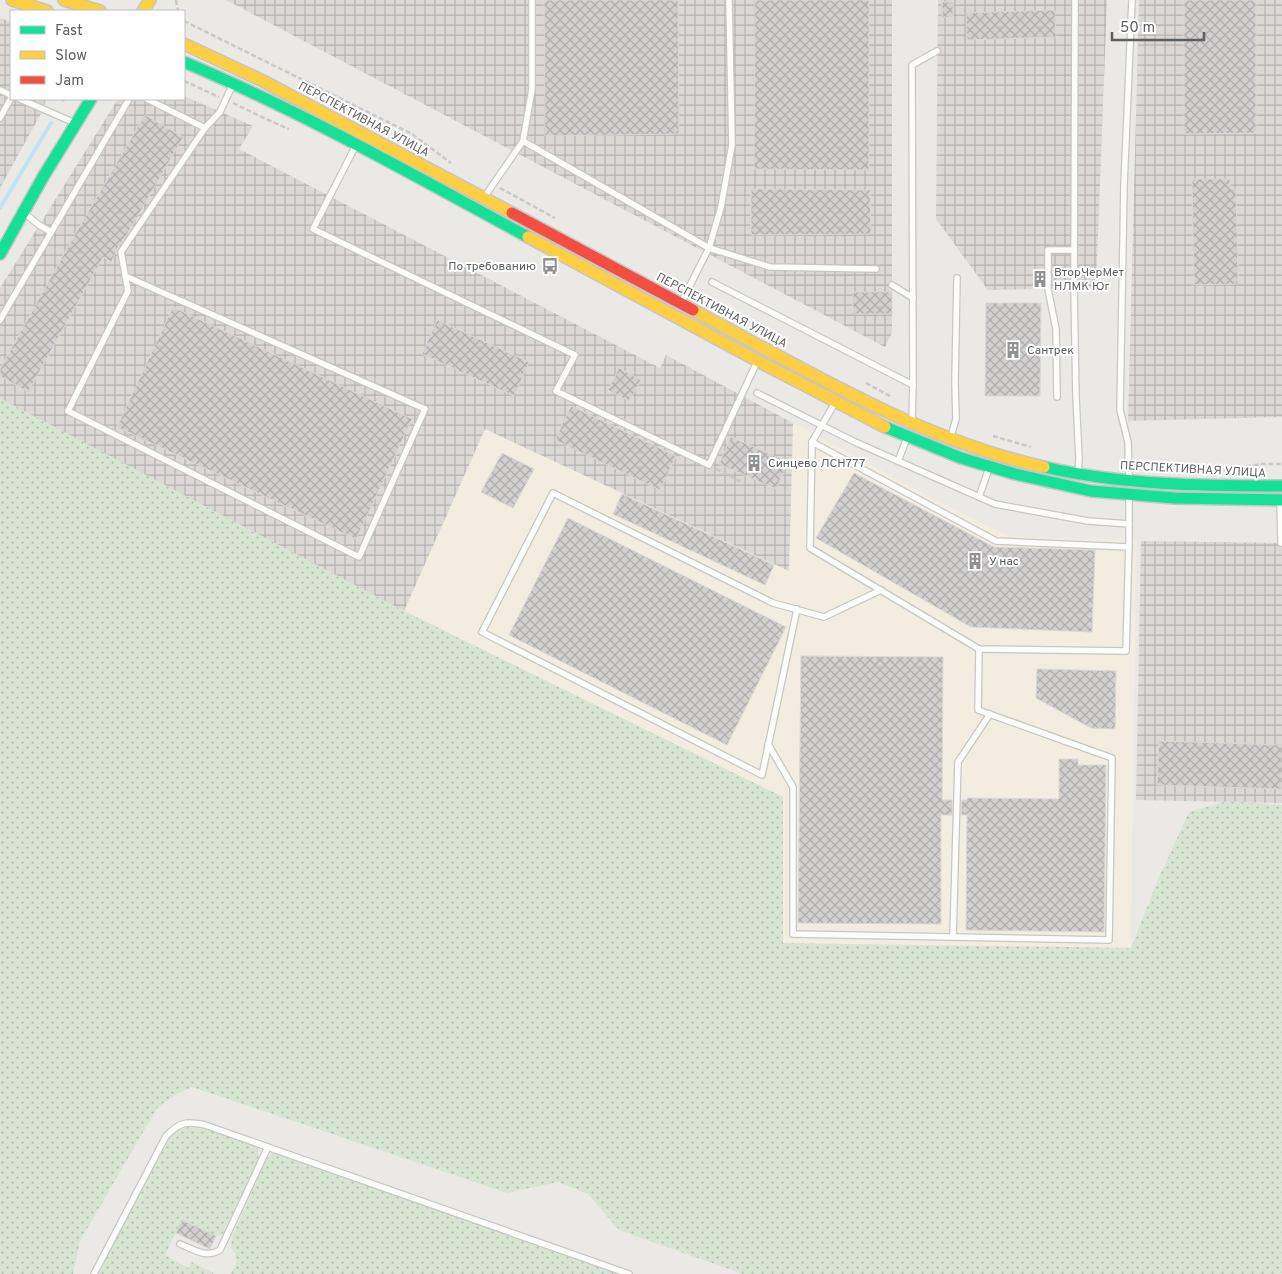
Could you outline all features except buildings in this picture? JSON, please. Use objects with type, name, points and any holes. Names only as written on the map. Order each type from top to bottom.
[{"type":"main road","points":[[12,0],[44,10]]},
{"type":"main road","points":[[64,0],[97,10]]},
{"type":"main road","name":"ПЕРСПЕКТИВНАЯ УЛИЦА","points":[[185,44],[263,81],[764,348],[880,409],[912,423],[1018,461],[1078,474],[1129,481],[1175,484],[1281,486]]},
{"type":"main road","points":[[185,62],[234,83],[356,144],[874,422],[946,452],[1014,474],[1077,488],[1129,495],[1174,498],[1281,500]]},
{"type":"main road","points":[[0,254],[43,177],[90,100]]},
{"type":"lane","points":[[484,198],[523,141],[532,89],[532,0]]},
{"type":"lane","points":[[674,316],[709,248],[721,208],[732,145],[730,0]]},
{"type":"lane","points":[[1074,0],[1074,250],[1076,397],[1079,459],[1077,488]]},
{"type":"lane","points":[[842,389],[812,442],[810,548],[980,649],[1126,651],[1129,481],[1128,442],[1120,410],[1124,185],[1132,0]]},
{"type":"lane","points":[[898,461],[912,423],[912,66],[937,51]]},
{"type":"lane","points":[[126,276],[425,409],[358,557],[68,411],[128,291],[121,252],[205,128],[220,112],[234,83]]},
{"type":"lane","points":[[0,118],[10,98]]},
{"type":"lane","points":[[22,100],[76,124]]},
{"type":"lane","points":[[0,320],[128,100]]},
{"type":"lane","points":[[149,100],[205,128]]},
{"type":"lane","points":[[523,141],[709,248],[770,267],[876,270]]},
{"type":"lane","points":[[356,144],[313,230],[575,355],[556,391],[709,465],[764,348]]},
{"type":"lane","points":[[24,213],[51,232]]},
{"type":"lane","points":[[1056,396],[1056,329],[1048,289],[1048,250],[1074,250]]},
{"type":"lane","points":[[946,452],[956,419],[957,278]]},
{"type":"lane","points":[[712,282],[913,385]]},
{"type":"lane","points":[[892,285],[913,298]]},
{"type":"lane","points":[[757,393],[821,426],[995,504],[1088,521],[1129,524]]},
{"type":"lane","points":[[812,442],[996,541],[1129,547]]},
{"type":"lane","points":[[979,497],[989,466]]},
{"type":"lane","points":[[1281,486],[1281,544]]},
{"type":"lane","points":[[797,609],[762,775],[482,632],[553,493],[773,603],[797,609],[824,616],[882,590]]},
{"type":"lane","points":[[768,744],[793,787],[793,934],[1109,940],[1112,758],[978,710],[980,649]]},
{"type":"lane","points":[[953,937],[958,762],[990,714]]},
{"type":"lane","points":[[94,1274],[166,1136],[179,1124],[187,1123],[205,1125],[629,1274]]},
{"type":"lane","points":[[180,1244],[206,1255],[211,1255],[220,1250],[268,1147]]},
{"type":"path","points":[[709,465],[742,482]]},
{"type":"shaded area","points":[[226,0],[892,0],[892,333],[885,347]]},
{"type":"shaded area","points":[[938,0],[1107,0],[1096,288],[988,290],[936,219]]},
{"type":"shaded area","points":[[1139,0],[1282,0],[1282,417],[1128,421]]},
{"type":"shaded area","points":[[0,18],[10,22],[10,100],[46,100],[43,110],[0,188]]},
{"type":"shaded area","points":[[185,96],[253,126],[239,149],[660,368],[666,355],[793,423],[789,571],[485,429],[404,611],[0,399],[0,288],[117,100],[185,100]]},
{"type":"shaded area","points":[[793,423],[960,513],[1009,536],[1136,541],[1131,948],[783,943],[783,797],[404,611],[485,429],[789,571]]},
{"type":"shaded area","points":[[1141,541],[1282,543],[1282,803],[1136,800]]},
{"type":"green space","points":[[0,398],[404,611],[783,797],[783,943],[1131,948],[1159,877],[1189,812],[1227,801],[1282,805],[1282,1274],[743,1274],[619,1230],[588,1194],[558,1182],[507,1193],[192,1087],[175,1095],[157,1108],[80,1241],[73,1274],[0,1274]]},
{"type":"green space","points":[[188,1127],[212,1131],[258,1148],[259,1159],[222,1235],[216,1236],[182,1221],[165,1255],[188,1268],[192,1262],[215,1274],[98,1274],[168,1138],[174,1132]]},
{"type":"green space","points":[[277,1153],[624,1274],[230,1274],[235,1268],[236,1261],[231,1248],[232,1237],[266,1160],[271,1154]]},
{"type":"waterway","points":[[0,208],[51,123]]},
{"type":"traffic: fast","points":[[185,62],[315,123],[528,237]]},
{"type":"traffic: fast","points":[[0,254],[43,177],[90,100]]},
{"type":"traffic: fast","points":[[885,427],[961,458],[1015,474],[1091,491],[1174,498],[1282,500]]},
{"type":"traffic: fast","points":[[1044,467],[1103,478],[1132,481],[1192,485],[1282,486]]},
{"type":"traffic: slow","points":[[12,0],[44,10]]},
{"type":"traffic: slow","points":[[64,0],[97,10]]},
{"type":"traffic: slow","points":[[144,10],[150,0]]},
{"type":"traffic: slow","points":[[185,44],[263,81],[512,213]]},
{"type":"traffic: slow","points":[[528,237],[885,427]]},
{"type":"traffic: slow","points":[[693,310],[820,379],[907,421],[997,455],[1044,467]]},
{"type":"traffic: jam","points":[[512,213],[693,310]]},
{"type":"place","name":"По требованию","points":[[550,266]]},
{"type":"place","name":"ВторЧерМет НЛМК Юг","points":[[1040,279]]},
{"type":"place","name":"Сантрек","points":[[1013,350]]},
{"type":"place","name":"Синцево ЛСН777","points":[[754,463]]},
{"type":"place","name":"У нас","points":[[975,561]]}]
